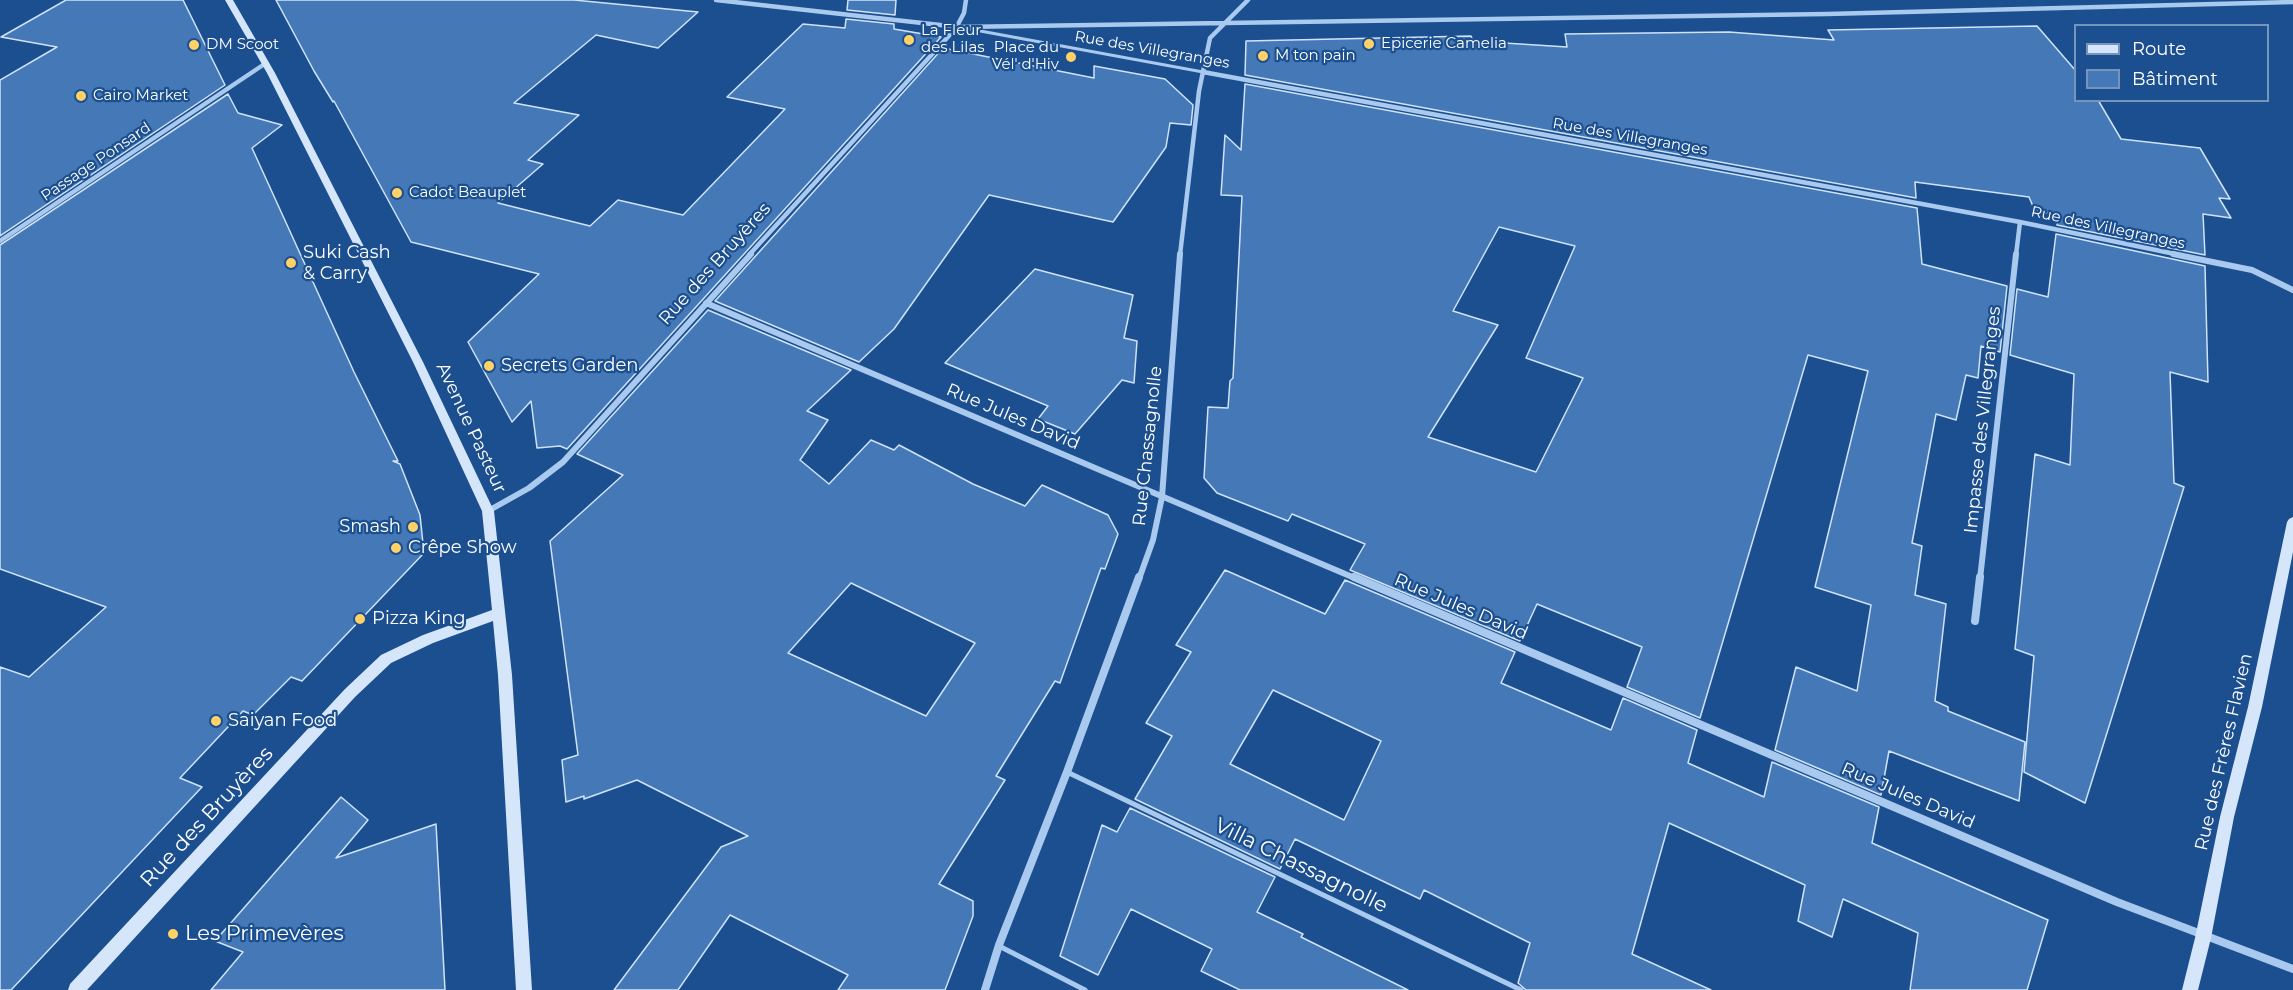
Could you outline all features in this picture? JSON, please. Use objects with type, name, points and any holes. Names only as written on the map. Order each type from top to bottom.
[{"type":"main road","name":"Avenue Pasteur","points":[[229,0],[266,63],[418,362],[488,511],[505,675],[524,990]]},
{"type":"main road","name":"Rue des Frères Flavien","points":[[2190,990],[2203,938],[2227,817],[2255,707],[2293,522]]},
{"type":"main road","name":"Rue des Bruyères","points":[[76,990],[350,693],[386,659],[428,639],[498,613]]},
{"type":"street","points":[[716,0],[958,27],[1816,15],[2293,2]]},
{"type":"street","points":[[958,27],[966,13],[966,0]]},
{"type":"street","points":[[1221,24],[1248,0]]},
{"type":"street","name":"Rue Chassagnolle","points":[[985,990],[999,945],[1067,772],[1153,540],[1162,497],[1181,238],[1203,72],[1210,38],[1221,24]]},
{"type":"street","name":"Rue des Bruyères","points":[[488,511],[538,482],[563,462],[942,41],[958,27]]},
{"type":"street","name":"Passage Ponsard","points":[[0,241],[266,63]]},
{"type":"street","name":"Rue des Villegranges","points":[[1203,72],[2020,222],[2252,270],[2293,290]]},
{"type":"street","name":"Impasse des Villegranges","points":[[1975,621],[2020,222]]},
{"type":"street","name":"Rue Jules David","points":[[706,303],[2203,938],[2293,969]]},
{"type":"lane","name":"Rue des Villegranges","points":[[958,27],[1203,72]]},
{"type":"lane","name":"Villa Chassagnolle","points":[[1067,772],[1521,990]]},
{"type":"lane","points":[[999,945],[1085,990]]},
{"type":"building","points":[[66,0],[183,0],[225,85],[0,236],[0,80],[57,47],[1,37]]},
{"type":"building","points":[[276,0],[574,0],[698,12],[658,48],[596,35],[514,103],[579,115],[528,160],[543,164],[498,203],[590,226],[618,200],[683,215],[785,109],[727,97],[803,24],[845,28],[846,19],[894,24],[894,29],[941,37],[567,449],[560,446],[537,448],[531,401],[512,422],[468,342],[539,274],[411,242]]},
{"type":"building","points":[[848,0],[896,0],[895,15],[847,10]]},
{"type":"building","points":[[2037,26],[2074,69],[2074,102],[2099,102],[2121,139],[2200,148],[2230,199],[2219,198],[2231,218],[2203,214],[2205,255],[2057,225],[2058,215],[2035,211],[2029,197],[1915,182],[1916,198],[1245,75],[1246,41],[1471,36],[1473,41],[1567,47],[1565,34],[1729,32],[1834,40],[1828,30]]},
{"type":"building","points":[[943,48],[1094,78],[1094,66],[1165,79],[1193,105],[1191,125],[1170,123],[1166,147],[1113,222],[989,195],[894,329],[859,362],[715,301]]},
{"type":"building","points":[[1245,84],[1917,208],[1922,264],[2007,286],[2000,352],[1981,346],[1978,378],[1966,375],[1956,420],[1936,414],[1912,543],[1922,546],[1915,595],[1946,604],[1935,701],[1948,707],[1948,711],[2025,742],[2019,801],[1889,751],[1881,795],[1775,750],[1796,667],[1857,691],[1871,605],[1815,587],[1868,371],[1808,355],[1700,718],[1627,687],[1642,647],[1537,604],[1520,641],[1350,570],[1365,544],[1292,514],[1288,521],[1217,493],[1204,478],[1208,407],[1228,408],[1230,381],[1233,378],[1242,196],[1221,195],[1225,135],[1241,150]],"holes":[[[1499,227],[1575,246],[1526,358],[1583,378],[1536,472],[1428,437],[1498,325],[1453,311]]]},
{"type":"building","points":[[228,94],[238,113],[282,125],[252,148],[354,372],[398,461],[393,461],[400,464],[420,515],[424,553],[302,681],[291,677],[253,715],[243,711],[180,778],[202,787],[11,990],[0,990],[0,667],[29,677],[106,607],[0,569],[0,245]]},
{"type":"building","points":[[2056,234],[2205,266],[2208,382],[2170,372],[2174,483],[2184,487],[2085,803],[2024,772],[2034,656],[2015,649],[2035,454],[2070,465],[2074,374],[2010,355],[2017,289],[2048,297]]},
{"type":"building","points":[[1035,269],[1133,295],[1124,338],[1137,341],[1134,383],[1122,380],[1075,434],[1038,419],[1048,406],[945,363]]},
{"type":"building","points":[[708,310],[851,370],[807,411],[828,420],[800,460],[829,484],[871,440],[894,450],[899,445],[973,484],[1025,506],[1042,485],[1108,515],[1118,534],[1105,569],[1101,568],[1060,683],[1055,681],[996,776],[1005,780],[939,884],[973,901],[973,916],[945,990],[838,990],[848,975],[730,915],[678,990],[614,990],[721,847],[748,836],[637,780],[584,799],[584,796],[566,802],[562,760],[578,755],[550,541],[623,475],[577,454]],"holes":[[[851,583],[975,643],[926,716],[788,653]]]},
{"type":"building","points":[[1225,570],[1325,614],[1345,580],[1515,652],[1501,683],[1611,730],[1623,698],[1697,730],[1688,763],[1764,797],[1772,762],[1879,807],[1872,843],[2048,920],[2027,990],[1910,990],[1918,933],[1843,899],[1832,937],[1798,921],[1805,885],[1669,823],[1632,954],[1711,990],[1526,990],[1518,983],[1530,943],[1424,890],[1420,899],[1295,839],[1280,869],[1135,799],[1172,736],[1146,723],[1191,652],[1176,645]],"holes":[[[1273,690],[1381,741],[1344,820],[1230,764]]]},
{"type":"building","points":[[341,797],[368,820],[336,858],[436,824],[445,990],[211,990],[243,952],[215,941]]},
{"type":"building","points":[[1130,808],[1275,877],[1257,912],[1303,934],[1301,937],[1408,990],[1240,990],[1201,971],[1212,949],[1131,909],[1098,975],[1060,956],[1102,825],[1117,832]]},
{"type":"place","name":"La Fleur des Lilas","points":[[909,40]]},
{"type":"place","name":"Epicerie Camelia","points":[[1369,44]]},
{"type":"place","name":"DM Scoot","points":[[194,45]]},
{"type":"place","name":"M ton pain","points":[[1263,56]]},
{"type":"place","name":"Place du Vél' d'Hiv","points":[[1071,57]]},
{"type":"place","name":"Cairo Market","points":[[81,96]]},
{"type":"place","name":"Cadot Beauplet","points":[[397,193]]},
{"type":"place","name":"Suki Cash & Carry","points":[[291,263]]},
{"type":"place","name":"Secrets Garden","points":[[489,366]]},
{"type":"place","name":"Smash","points":[[413,527]]},
{"type":"place","name":"Crêpe Show","points":[[396,548]]},
{"type":"place","name":"Pizza King","points":[[360,619]]},
{"type":"place","name":"Saiyan Food","points":[[216,721]]},
{"type":"place","name":"Les Primevères","points":[[173,934]]}]
